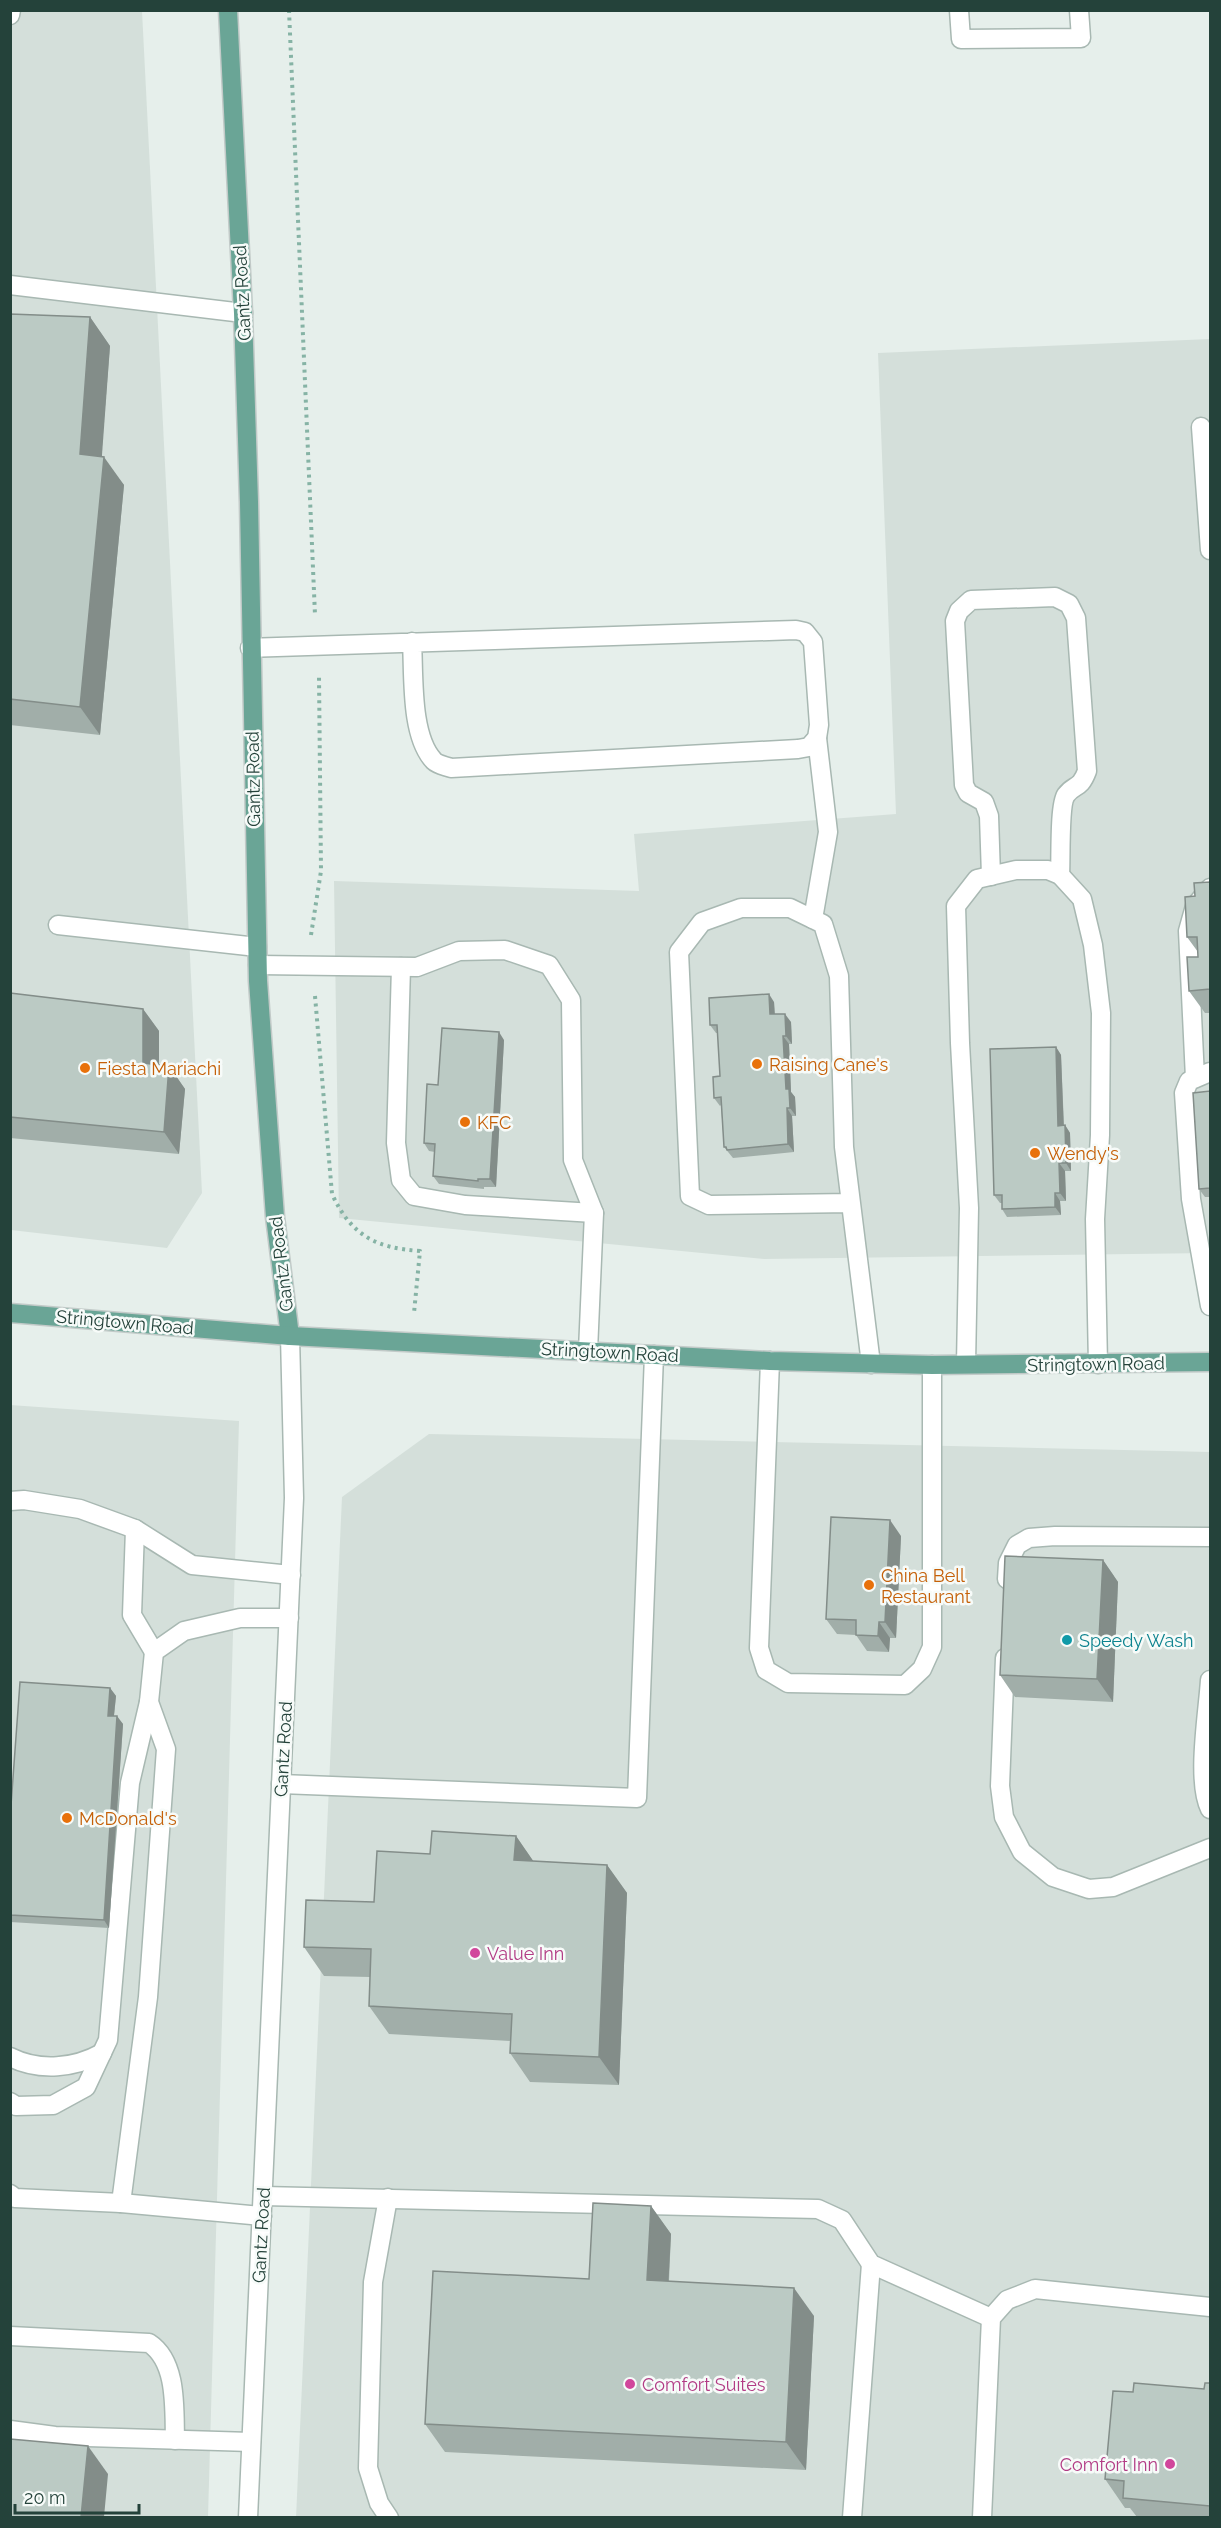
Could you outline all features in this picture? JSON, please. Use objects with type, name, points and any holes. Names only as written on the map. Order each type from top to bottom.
[{"type":"main road","name":"Gantz Road","points":[[228,10],[243,313],[249,502],[257,947],[275,1216],[290,1336]]},
{"type":"main road","name":"Stringtown Road","points":[[10,1313],[290,1336],[771,1361],[932,1365],[1210,1362]]},
{"type":"street","points":[[959,10],[961,39],[1081,38],[1079,10]]},
{"type":"street","points":[[10,285],[243,313]]},
{"type":"street","points":[[1201,427],[1210,550]]},
{"type":"street","points":[[991,876],[989,816],[984,802],[968,793],[964,785],[955,621],[959,612],[971,600],[1055,597],[1069,604],[1076,618],[1087,771],[1082,784],[1066,795],[1063,806],[1060,875]]},
{"type":"street","points":[[250,648],[796,630],[805,632],[813,642],[819,725],[817,738],[828,832],[813,919]]},
{"type":"street","points":[[412,642],[417,723],[422,740],[425,749],[436,763],[451,768],[798,749],[809,747],[817,738]]},
{"type":"street","points":[[966,1364],[969,1208],[960,1043],[956,906],[977,879],[1016,870],[1048,870],[1060,875],[1082,899],[1093,945],[1101,1013],[1100,1135],[1095,1219],[1098,1364]]},
{"type":"street","points":[[1210,888],[1196,906],[1188,931],[1203,1075],[1189,1081],[1184,1093],[1191,1199],[1204,1230],[1210,1306]]},
{"type":"street","points":[[851,1203],[709,1205],[690,1196],[679,952],[702,922],[741,908],[790,908],[823,924],[839,976],[844,1147],[851,1203],[871,1364]]},
{"type":"street","points":[[58,925],[257,947]]},
{"type":"street","points":[[258,965],[417,968],[459,951],[505,950],[549,965],[571,1000],[573,1160],[594,1213],[588,1351]]},
{"type":"street","points":[[401,968],[396,1143],[400,1180],[414,1196],[465,1205],[594,1213]]},
{"type":"street","name":"Gantz Road","points":[[248,2517],[294,1498],[290,1336]]},
{"type":"street","points":[[281,1784],[637,1798],[654,1355]]},
{"type":"street","points":[[771,1361],[759,1648],[766,1670],[788,1683],[905,1685],[922,1669],[932,1647],[932,1365]]},
{"type":"street","points":[[10,1501],[24,1500],[80,1509],[135,1529],[192,1565],[291,1575]]},
{"type":"street","points":[[10,2102],[16,2106],[52,2105],[86,2087],[108,2040],[130,1783],[149,1702],[154,1652],[132,1616],[135,1529]]},
{"type":"street","points":[[1007,1597],[1008,1563],[1017,1545],[1029,1539],[1055,1536],[1210,1537]]},
{"type":"street","points":[[154,1652],[184,1631],[240,1618],[289,1618]]},
{"type":"street","points":[[1005,1643],[1000,1786],[1004,1817],[1022,1852],[1053,1877],[1089,1889],[1113,1887],[1210,1848]]},
{"type":"street","points":[[1210,1680],[1203,1779],[1204,1797],[1210,1809]]},
{"type":"street","points":[[122,2203],[148,1997],[166,1749],[149,1702]]},
{"type":"street","points":[[10,2057],[20,2062],[56,2067],[84,2063],[102,2053]]},
{"type":"street","points":[[10,2194],[15,2198],[122,2203],[262,2216]]},
{"type":"street","points":[[263,2196],[818,2209],[842,2220],[871,2264],[991,2318]]},
{"type":"street","points":[[388,2198],[373,2282],[368,2468],[379,2503],[389,2517]]},
{"type":"street","points":[[852,2517],[871,2264]]},
{"type":"street","points":[[982,2517],[991,2318],[1007,2300],[1035,2289],[1210,2307]]},
{"type":"street","points":[[10,2336],[149,2343],[158,2349],[165,2360],[173,2393],[176,2440]]},
{"type":"street","points":[[10,2430],[55,2436],[251,2442]]},
{"type":"path","points":[[289,10],[317,645],[321,871],[310,930],[332,1194],[341,1214],[371,1242],[398,1250],[420,1251],[412,1342]]},
{"type":"shaded area","points":[[11,11],[142,11],[202,1193],[167,1248],[11,1230]]},
{"type":"shaded area","points":[[1210,339],[1210,1253],[764,1259],[339,1218],[334,881],[639,891],[634,834],[896,814],[878,353]]},
{"type":"shaded area","points":[[10,1405],[239,1421],[208,2517],[11,2517]]},
{"type":"shaded area","points":[[429,1434],[1210,1452],[1210,2517],[296,2518],[342,1497]]},
{"type":"building","points":[[10,314],[90,317],[80,454],[104,457],[80,707],[10,699]]},
{"type":"building","points":[[1210,882],[1210,989],[1189,991],[1187,957],[1198,957],[1197,937],[1187,937],[1185,897],[1195,896],[1194,883]]},
{"type":"building","name":"Fiesta Mariachi","points":[[10,993],[143,1009],[143,1063],[169,1066],[164,1132],[10,1117]]},
{"type":"building","name":"Raising Cane's","points":[[769,994],[770,1014],[785,1014],[786,1036],[783,1036],[786,1089],[789,1089],[790,1108],[787,1108],[788,1144],[727,1150],[724,1147],[721,1097],[714,1098],[713,1077],[720,1076],[717,1025],[710,1025],[709,998]]},
{"type":"building","name":"KFC","points":[[442,1028],[499,1032],[490,1179],[478,1179],[478,1181],[433,1176],[435,1144],[424,1143],[427,1084],[438,1085]]},
{"type":"building","name":"Wendy's","points":[[1056,1047],[1058,1126],[1065,1125],[1066,1163],[1059,1163],[1060,1193],[1055,1193],[1055,1207],[1002,1209],[1002,1195],[994,1195],[990,1049]]},
{"type":"building","points":[[1210,1091],[1210,1188],[1199,1189],[1193,1093]]},
{"type":"building","name":"China Bell Restaurant","points":[[831,1517],[890,1520],[885,1622],[879,1622],[878,1636],[856,1635],[856,1620],[826,1619]]},
{"type":"building","name":"Speedy Wash","points":[[1005,1556],[1103,1560],[1097,1679],[1000,1675]]},
{"type":"building","name":"McDonald's","points":[[20,1682],[110,1688],[108,1716],[117,1716],[104,1920],[10,1915],[10,1819]]},
{"type":"building","name":"Value Inn","points":[[432,1831],[516,1836],[514,1860],[607,1865],[599,2057],[510,2053],[512,2014],[369,2006],[371,1949],[304,1947],[306,1900],[374,1902],[377,1851],[430,1854]]},
{"type":"building","name":"Comfort Suites","points":[[593,2203],[651,2206],[647,2280],[794,2288],[786,2442],[425,2424],[433,2271],[589,2279]]},
{"type":"building","name":"Comfort Inn","points":[[1134,2383],[1204,2389],[1205,2383],[1210,2383],[1210,2506],[1123,2498],[1124,2481],[1105,2479],[1113,2391],[1133,2392]]},
{"type":"building","points":[[10,2439],[88,2446],[81,2517],[10,2517]]},
{"type":"place","name":"Raising Cane's","points":[[757,1064]]},
{"type":"place","name":"Fiesta Mariachi","points":[[85,1068]]},
{"type":"place","name":"KFC","points":[[465,1122]]},
{"type":"place","name":"Wendy's","points":[[1035,1153]]},
{"type":"place","name":"China Bell Restaurant","points":[[869,1585]]},
{"type":"place","name":"Speedy Wash","points":[[1067,1640]]},
{"type":"place","name":"McDonald's","points":[[67,1818]]},
{"type":"place","name":"Value Inn","points":[[475,1953]]},
{"type":"place","name":"Comfort Suites","points":[[630,2384]]},
{"type":"place","name":"Comfort Inn","points":[[1170,2464]]}]
